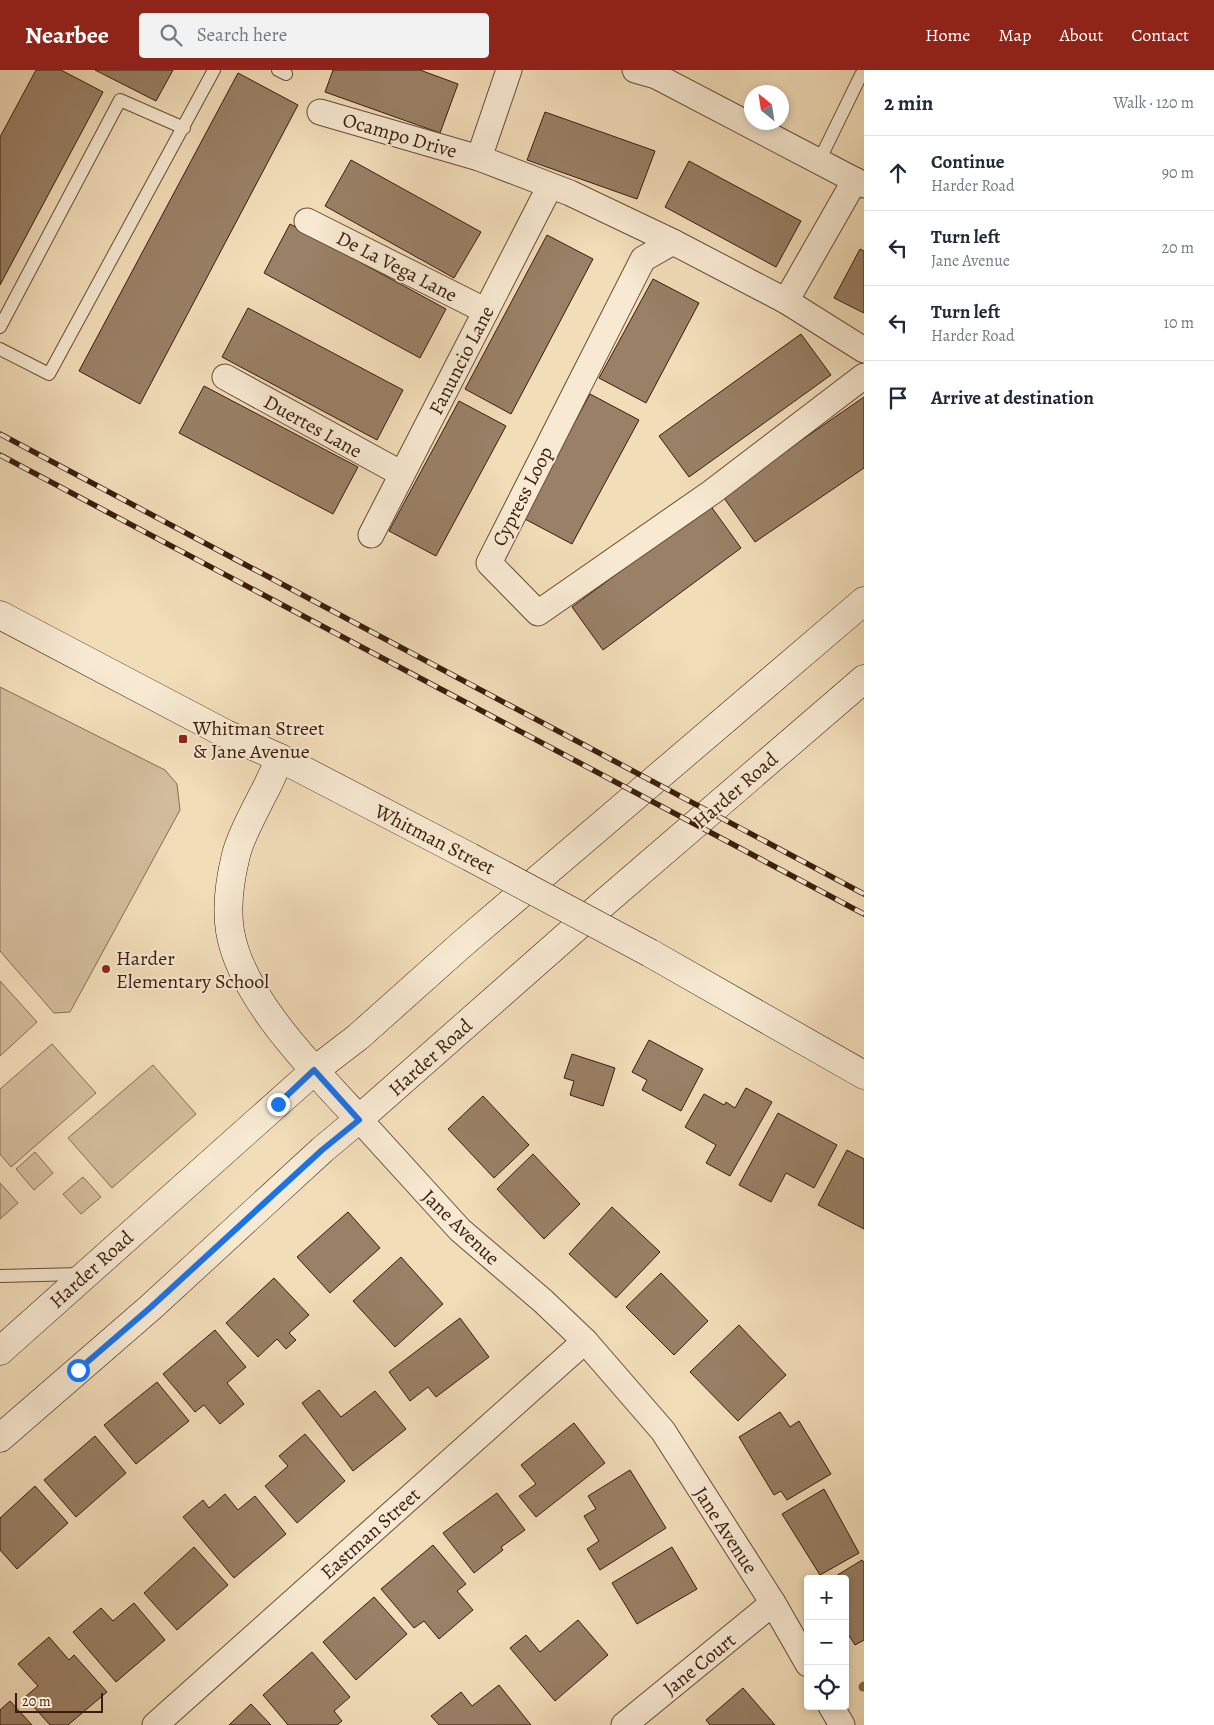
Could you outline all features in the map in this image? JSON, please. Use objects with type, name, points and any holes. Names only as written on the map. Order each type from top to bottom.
[{"type":"main road","name":"Harder Road","points":[[0,1351],[314,1070],[358,1037],[461,945],[864,601]]},
{"type":"main road","name":"Whitman Street","points":[[0,615],[226,734],[280,758],[650,952],[864,1075]]},
{"type":"main road","name":"Harder Road","points":[[0,1438],[151,1307],[322,1150],[359,1120],[604,903],[864,679]]},
{"type":"main road","name":"Jane Avenue","points":[[280,758],[236,853],[231,877],[229,902],[230,931],[240,965],[269,1015],[314,1070],[359,1120]]},
{"type":"street","points":[[479,158],[510,70]]},
{"type":"street","points":[[635,70],[656,76],[860,182],[786,301]]},
{"type":"street","name":"Ocampo Drive","points":[[320,112],[479,158],[570,193],[673,242]]},
{"type":"street","name":"Fanuncio Lane","points":[[371,535],[550,186]]},
{"type":"street","name":"De La Vega Lane","points":[[307,221],[486,312]]},
{"type":"street","points":[[673,242],[786,301],[864,350]]},
{"type":"street","name":"Cypress Loop","points":[[673,242],[643,259],[489,563],[538,613],[712,492],[864,376]]},
{"type":"street","name":"Duertes Lane","points":[[225,377],[402,474]]},
{"type":"street","name":"Jane Avenue","points":[[359,1120],[460,1230],[585,1341],[663,1431],[773,1603],[804,1657]]},
{"type":"street","name":"Eastman Street","points":[[155,1725],[585,1341]]},
{"type":"street","name":"Jane Court","points":[[624,1725],[773,1603]]},
{"type":"street","points":[[833,1710],[842,1725]]},
{"type":"lane","points":[[0,349],[49,374],[214,70]]},
{"type":"lane","points":[[819,161],[861,75],[864,74]]},
{"type":"lane","points":[[0,327],[120,100],[184,128]]},
{"type":"lane","points":[[0,1276],[86,1274]]},
{"type":"shaded area","points":[[0,687],[165,770],[177,784],[180,810],[70,1012],[54,1013],[0,951]]},
{"type":"shaded area","points":[[0,981],[37,1022],[0,1056]]},
{"type":"shaded area","points":[[52,1044],[96,1093],[11,1167],[0,1154],[0,1089]]},
{"type":"shaded area","points":[[153,1065],[196,1114],[112,1188],[68,1138]]},
{"type":"shaded area","points":[[35,1152],[53,1173],[34,1190],[16,1169]]},
{"type":"shaded area","points":[[83,1177],[101,1197],[81,1214],[63,1194]]},
{"type":"shaded area","points":[[0,1183],[18,1203],[0,1219]]},
{"type":"building","points":[[36,70],[61,70],[103,92],[0,285],[0,137]]},
{"type":"building","points":[[95,70],[173,70],[156,101]]},
{"type":"building","points":[[333,70],[420,70],[458,84],[440,133],[325,92]]},
{"type":"building","points":[[238,73],[298,105],[140,404],[79,371]]},
{"type":"building","points":[[545,112],[655,151],[637,199],[527,160]]},
{"type":"building","points":[[351,160],[481,232],[454,278],[325,206]]},
{"type":"building","points":[[689,161],[801,221],[776,267],[665,207]]},
{"type":"building","points":[[290,224],[446,309],[420,358],[264,273]]},
{"type":"building","points":[[547,235],[593,259],[511,414],[465,389]]},
{"type":"building","points":[[860,249],[864,251],[864,313],[834,298]]},
{"type":"building","points":[[653,279],[699,303],[646,403],[599,378]]},
{"type":"building","points":[[248,308],[403,390],[377,440],[222,357]]},
{"type":"building","points":[[801,334],[831,375],[689,477],[659,436]]},
{"type":"building","points":[[204,386],[358,467],[333,514],[179,433]]},
{"type":"building","points":[[590,394],[639,420],[572,544],[523,518]]},
{"type":"building","points":[[864,397],[864,468],[755,542],[722,495]]},
{"type":"building","points":[[459,401],[506,426],[436,556],[389,531]]},
{"type":"building","points":[[710,505],[741,548],[603,650],[572,607]]},
{"type":"building","points":[[649,1040],[703,1069],[681,1111],[642,1090],[647,1080],[632,1072]]},
{"type":"building","points":[[572,1054],[615,1068],[603,1106],[570,1095],[574,1081],[564,1078]]},
{"type":"building","points":[[746,1088],[772,1102],[730,1176],[706,1163],[716,1145],[685,1127],[704,1094],[724,1105],[726,1102],[735,1108]]},
{"type":"building","points":[[483,1096],[529,1145],[494,1178],[448,1129]]},
{"type":"building","points":[[778,1113],[837,1145],[814,1188],[786,1173],[771,1202],[739,1185]]},
{"type":"building","points":[[847,1150],[864,1159],[864,1229],[818,1205]]},
{"type":"building","points":[[533,1154],[580,1204],[544,1239],[497,1189]]},
{"type":"building","points":[[612,1207],[660,1252],[616,1298],[569,1254]]},
{"type":"building","points":[[348,1212],[380,1248],[330,1293],[297,1257]]},
{"type":"building","points":[[401,1257],[443,1304],[395,1347],[353,1301]]},
{"type":"building","points":[[661,1273],[708,1321],[674,1355],[626,1307]]},
{"type":"building","points":[[274,1278],[309,1315],[289,1333],[296,1340],[286,1349],[277,1339],[258,1357],[226,1323]]},
{"type":"building","points":[[460,1318],[489,1357],[436,1397],[428,1387],[410,1401],[389,1372]]},
{"type":"building","points":[[739,1325],[786,1375],[738,1421],[690,1372]]},
{"type":"building","points":[[215,1330],[246,1367],[227,1383],[244,1404],[220,1424],[204,1405],[195,1412],[163,1374]]},
{"type":"building","points":[[157,1382],[189,1421],[136,1464],[104,1425]]},
{"type":"building","points":[[319,1390],[341,1417],[375,1391],[406,1429],[353,1471],[302,1403]]},
{"type":"building","points":[[780,1412],[790,1427],[799,1421],[831,1474],[787,1500],[781,1491],[774,1495],[739,1437]]},
{"type":"building","points":[[574,1423],[605,1463],[536,1517],[519,1496],[536,1484],[521,1465]]},
{"type":"building","points":[[305,1434],[345,1481],[297,1523],[265,1486],[288,1466],[279,1456]]},
{"type":"building","points":[[95,1436],[126,1473],[76,1517],[44,1480]]},
{"type":"building","points":[[630,1470],[666,1528],[600,1570],[587,1549],[599,1541],[584,1516],[596,1509],[588,1496]]},
{"type":"building","points":[[35,1486],[68,1523],[17,1569],[0,1550],[0,1518]]},
{"type":"building","points":[[824,1489],[859,1553],[820,1575],[782,1514]]},
{"type":"building","points":[[497,1493],[525,1530],[501,1547],[503,1550],[474,1573],[443,1533]]},
{"type":"building","points":[[225,1494],[238,1510],[255,1496],[286,1534],[234,1578],[183,1517],[203,1500],[209,1508]]},
{"type":"building","points":[[433,1545],[466,1584],[457,1591],[473,1610],[439,1639],[424,1621],[414,1628],[381,1589]]},
{"type":"building","points":[[194,1547],[228,1585],[177,1630],[144,1593]]},
{"type":"building","points":[[672,1547],[697,1589],[637,1624],[612,1583]]},
{"type":"building","points":[[862,1560],[864,1562],[864,1640],[855,1645],[849,1635],[849,1575],[838,1575]]},
{"type":"building","points":[[374,1597],[407,1634],[356,1680],[323,1642]]},
{"type":"building","points":[[134,1603],[165,1640],[116,1682],[73,1632],[101,1608],[113,1621]]},
{"type":"building","points":[[578,1620],[608,1655],[555,1701],[510,1648],[526,1635],[540,1652]]},
{"type":"building","points":[[49,1637],[69,1660],[74,1655],[107,1692],[68,1725],[50,1725],[25,1697],[38,1686],[18,1664]]},
{"type":"building","points":[[312,1652],[350,1697],[334,1711],[342,1721],[337,1725],[288,1725],[263,1695]]},
{"type":"building","points":[[499,1685],[531,1725],[439,1725],[431,1716],[461,1692],[472,1706]]},
{"type":"building","points":[[743,1688],[775,1725],[710,1725],[706,1720]]},
{"type":"building","points":[[10,1701],[32,1725],[0,1725],[0,1710]]},
{"type":"building","points":[[251,1704],[271,1725],[229,1725]]},
{"type":"railway","points":[[0,434],[864,894]]},
{"type":"railway","points":[[0,455],[864,914]]},
{"type":"place","name":"Whitman Street & Jane Avenue","points":[[183,739]]},
{"type":"place","name":"Harder Elementary School","points":[[106,969]]},
{"type":"route","points":[[78,1370],[151,1307],[322,1150],[359,1120],[314,1070],[278,1104]]}]
